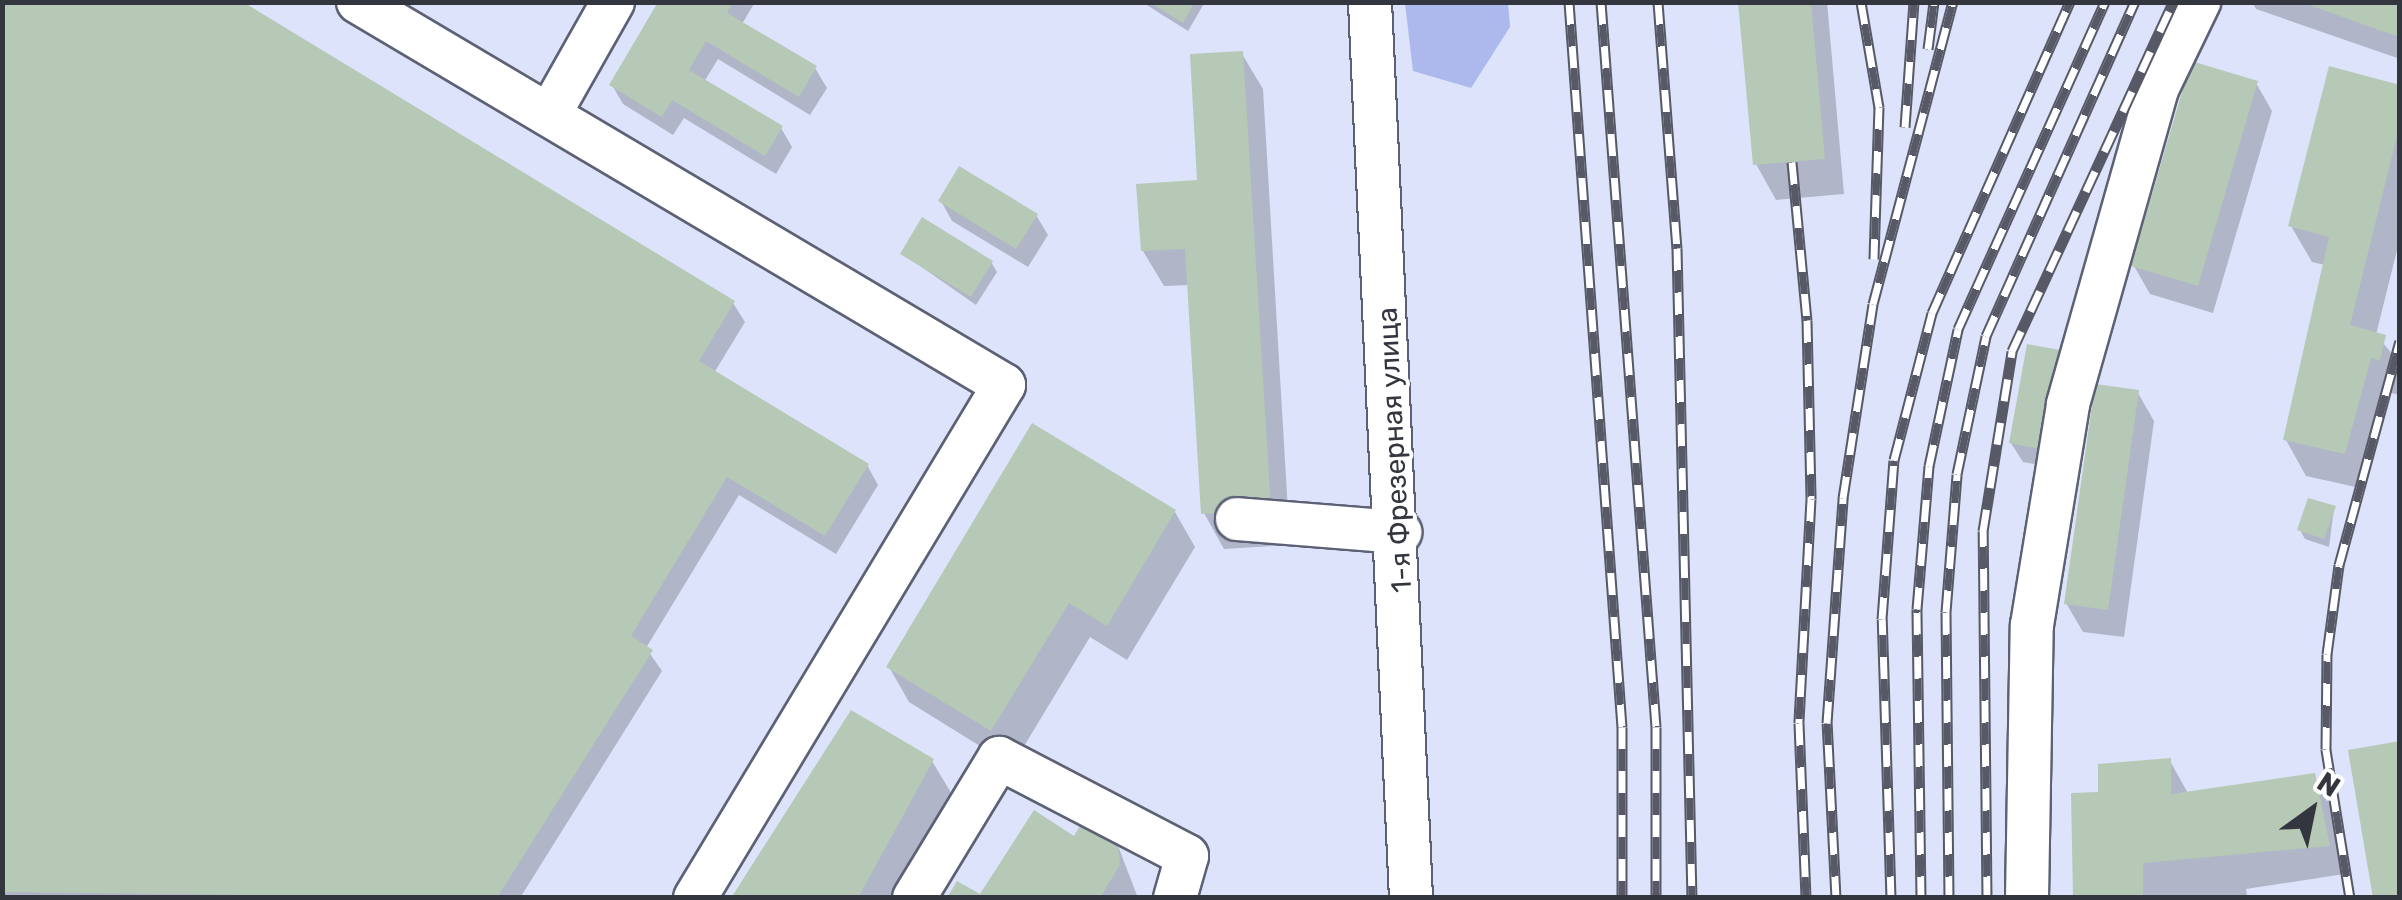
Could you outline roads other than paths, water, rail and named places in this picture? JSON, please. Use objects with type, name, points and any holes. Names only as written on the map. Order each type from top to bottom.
[{"type":"street","points":[[358,2],[1004,386],[694,898]]},
{"type":"street","points":[[549,116],[613,2]]},
{"type":"street","name":"1-я Фрезерная улица","points":[[1370,2],[1400,532],[1411,898]]},
{"type":"street","points":[[2027,898],[2032,625],[2068,404],[2157,89],[2199,2]]},
{"type":"street","points":[[1236,520],[1400,532]]},
{"type":"street","points":[[914,898],[999,758],[1187,856],[1175,898]]},
{"type":"railway","points":[[1569,2],[1622,727],[1622,898]]},
{"type":"railway","points":[[1601,2],[1656,727],[1656,898]]},
{"type":"railway","points":[[1658,2],[1677,248],[1692,898]]},
{"type":"railway","points":[[1861,2],[1879,107],[1874,259]]},
{"type":"railway","points":[[1905,127],[1914,2]]},
{"type":"railway","points":[[1928,49],[1934,2]]},
{"type":"railway","points":[[1836,898],[1827,723],[1843,498],[1873,304],[1953,2]]},
{"type":"railway","points":[[1891,898],[1882,619],[1894,460],[1932,313],[2070,2]]},
{"type":"railway","points":[[1921,898],[1917,609],[1929,466],[1958,329],[2105,2]]},
{"type":"railway","points":[[1949,898],[1946,612],[1957,474],[1986,336],[2135,2]]},
{"type":"railway","points":[[1987,898],[1983,531],[2012,351],[2173,2]]},
{"type":"railway","points":[[1792,162],[1807,320],[1811,499],[1799,723],[1806,898]]},
{"type":"railway","points":[[2350,898],[2326,749],[2327,654],[2339,565],[2400,341]]}]
